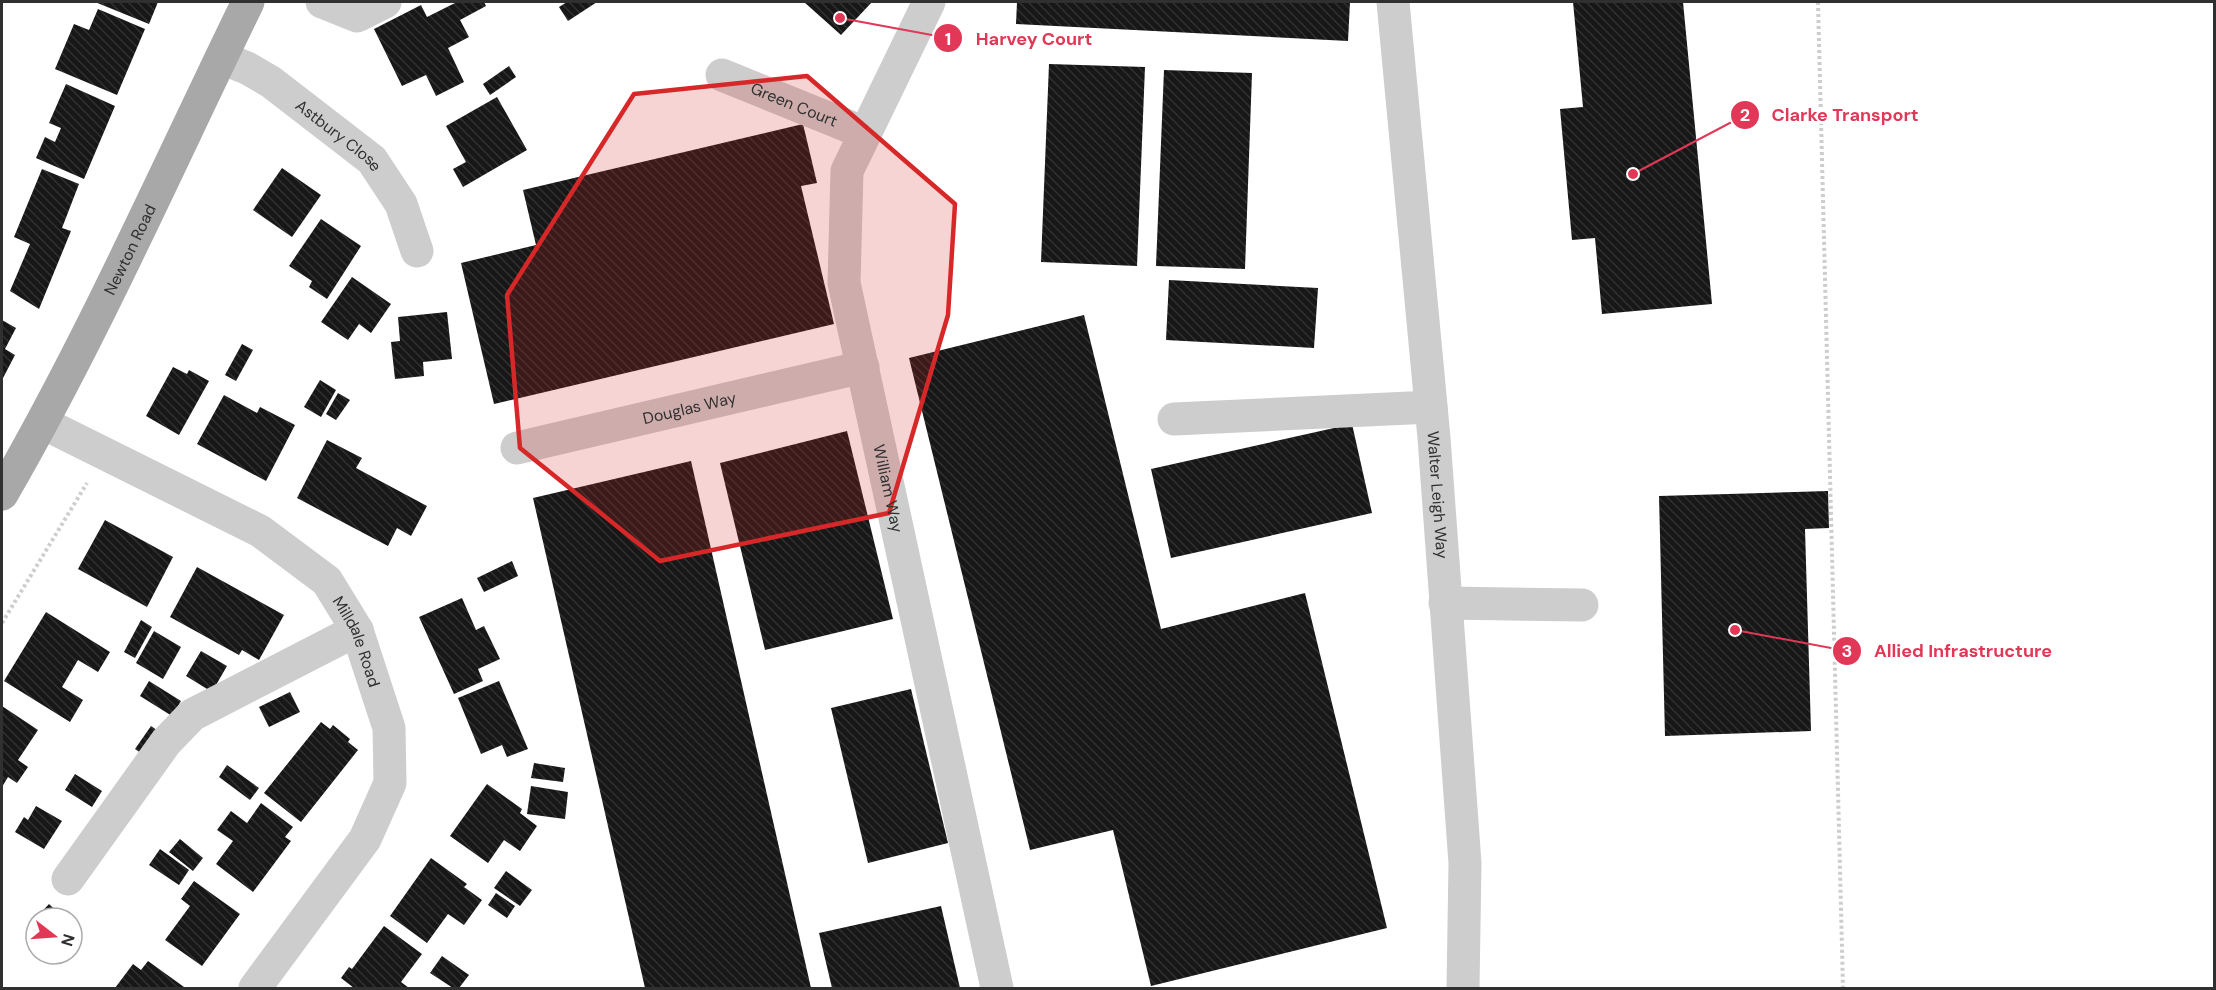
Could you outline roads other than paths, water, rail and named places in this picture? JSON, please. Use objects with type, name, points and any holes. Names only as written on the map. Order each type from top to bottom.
[{"type":"main road","name":"Newton Road","points":[[2,494],[43,423],[102,305],[248,2]]},
{"type":"street","points":[[322,2],[357,16],[385,2]]},
{"type":"street","name":"William Way","points":[[929,2],[847,171],[844,283],[998,988]]},
{"type":"street","name":"Walter Leigh Way","points":[[1393,2],[1431,407],[1465,864],[1459,988]]},
{"type":"street","name":"Astbury Close","points":[[221,58],[247,68],[271,82],[372,160],[401,204],[417,251]]},
{"type":"street","name":"Green Court","points":[[722,75],[865,133]]},
{"type":"street","name":"Douglas Way","points":[[517,448],[863,367]]},
{"type":"street","points":[[1174,419],[1431,407]]},
{"type":"street","name":"Milldale Road","points":[[43,423],[260,531],[327,581],[357,630],[389,728],[390,783],[365,839],[255,988]]},
{"type":"street","points":[[1445,603],[1582,604]]},
{"type":"street","points":[[68,879],[166,742],[192,715],[357,630]]},
{"type":"place","name":"Harvey Court","points":[[840,18]]},
{"type":"place","name":"Clarke Transport","points":[[1633,174]]},
{"type":"place","name":"Allied Infrastructure","points":[[1735,630]]}]
